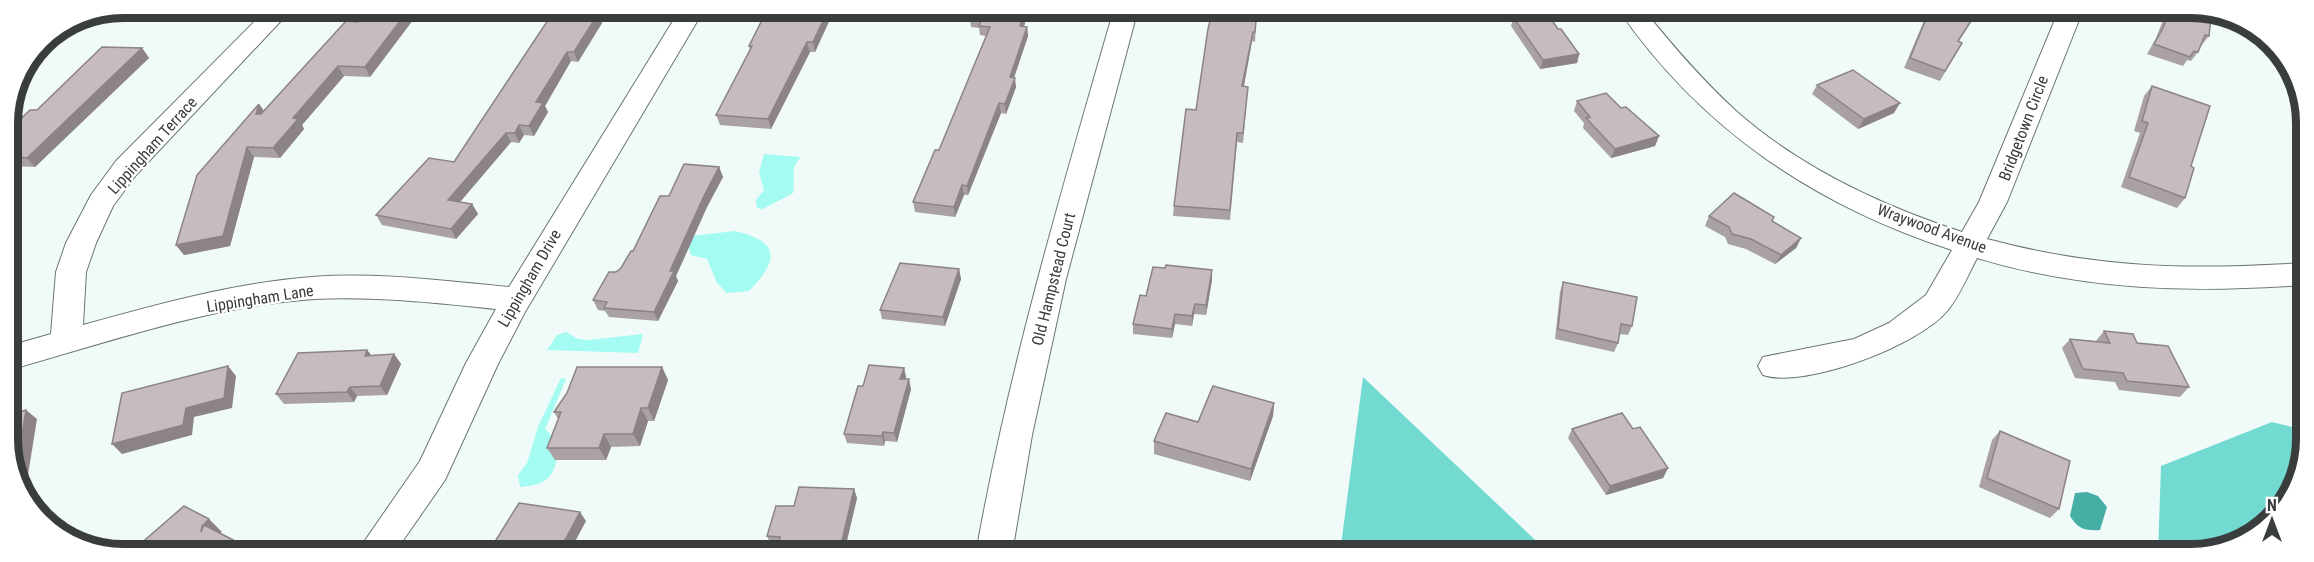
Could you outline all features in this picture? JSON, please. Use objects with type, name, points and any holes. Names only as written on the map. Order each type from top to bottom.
[{"type":"street","name":"Lippingham Terrace","points":[[66,343],[70,272],[101,202],[126,168],[271,18]]},
{"type":"street","name":"Lippingham Drive","points":[[381,544],[433,470],[482,363],[516,299],[687,18]]},
{"type":"street","name":"Old Hampstead Court","points":[[996,544],[1015,435],[1048,290],[1124,18]]},
{"type":"street","name":"Wraywood Avenue","points":[[1638,18],[1711,102],[1744,131],[1829,186],[1884,212],[1970,244],[2032,261],[2145,278],[2204,280],[2296,274]]},
{"type":"street","name":"Bridgetown Circle","points":[[1774,366],[1815,361],[1861,349],[1900,331],[1937,303],[1993,202],[2068,18]]},
{"type":"street","name":"Lippingham Lane","points":[[18,356],[226,300],[285,290],[373,287],[516,299]]},
{"type":"shaded area","points":[[764,154],[801,157],[794,170],[793,193],[763,209],[757,208],[756,200],[764,190],[759,173]]},
{"type":"shaded area","points":[[735,231],[750,235],[768,247],[770,261],[759,280],[749,291],[727,293],[717,283],[707,259],[691,255],[687,243],[691,236]]},
{"type":"shaded area","points":[[566,332],[578,339],[589,340],[643,334],[638,353],[547,350],[557,335]]},
{"type":"shaded area","points":[[1363,377],[1539,544],[1341,544]]},
{"type":"shaded area","points":[[561,378],[566,379],[545,429],[551,435],[564,436],[555,465],[548,478],[542,482],[520,487],[518,475],[527,463],[538,427]]},
{"type":"shaded area","points":[[2272,422],[2296,428],[2294,459],[2282,490],[2242,490],[2242,530],[2231,536],[2205,543],[2158,544],[2161,466]]},
{"type":"shaded area","points":[[2087,492],[2098,496],[2107,507],[2100,530],[2082,528],[2070,516],[2075,493]]},
{"type":"building","points":[[361,18],[402,18],[365,67],[338,66],[293,118],[298,119],[273,148],[247,147],[223,236],[176,245],[197,175],[259,104],[256,114],[261,114],[346,21],[358,22]]},
{"type":"building","points":[[549,18],[595,18],[574,52],[567,52],[536,102],[543,103],[529,126],[519,125],[515,133],[506,133],[448,200],[472,204],[451,229],[376,215],[429,158],[454,162]]},
{"type":"building","points":[[763,18],[824,18],[813,42],[807,42],[768,119],[716,115],[752,46],[749,46]]},
{"type":"building","points":[[970,18],[1023,18],[1020,26],[1027,27],[1010,77],[1015,78],[1005,104],[999,103],[967,186],[962,185],[954,207],[913,202],[935,150],[939,150],[990,27],[979,26],[981,19]]},
{"type":"building","points":[[1211,18],[1256,18],[1242,86],[1248,87],[1243,133],[1237,133],[1230,210],[1174,206],[1186,109],[1196,110]]},
{"type":"building","points":[[1514,18],[1550,18],[1579,54],[1543,60]]},
{"type":"building","points":[[1926,18],[1973,18],[1958,41],[1962,43],[1945,71],[1910,58]]},
{"type":"building","points":[[2167,18],[2211,20],[2209,36],[2205,35],[2198,52],[2194,51],[2190,57],[2154,44]]},
{"type":"building","points":[[102,47],[142,48],[27,158],[18,157],[18,121],[30,110],[37,110]]},
{"type":"building","points":[[1853,70],[1900,103],[1864,119],[1817,85]]},
{"type":"building","points":[[2152,86],[2210,106],[2191,166],[2194,168],[2185,198],[2129,177],[2148,123],[2142,121]]},
{"type":"building","points":[[1606,93],[1621,108],[1626,107],[1659,136],[1615,149],[1586,118],[1590,117],[1577,101]]},
{"type":"building","points":[[684,164],[719,167],[670,271],[674,271],[654,312],[604,308],[607,302],[593,300],[609,272],[616,272],[621,268],[633,251],[660,196],[669,196]]},
{"type":"building","points":[[1734,193],[1774,217],[1772,221],[1801,238],[1781,255],[1751,239],[1732,234],[1729,227],[1709,216]]},
{"type":"building","points":[[900,263],[959,269],[943,317],[880,310]]},
{"type":"building","points":[[1166,265],[1212,270],[1206,305],[1195,304],[1192,316],[1175,314],[1172,329],[1133,324],[1140,295],[1146,296],[1153,267],[1165,268]]},
{"type":"building","points":[[1563,282],[1637,297],[1632,326],[1621,324],[1618,343],[1558,329]]},
{"type":"building","points":[[2104,331],[2133,334],[2137,343],[2168,346],[2189,387],[2127,381],[2123,373],[2083,369],[2070,339],[2110,343]]},
{"type":"building","points":[[367,350],[365,356],[394,354],[380,386],[350,387],[347,392],[276,394],[298,353]]},
{"type":"building","points":[[869,365],[904,368],[900,379],[909,379],[894,433],[883,432],[882,436],[844,434],[858,386],[863,386]]},
{"type":"building","points":[[228,366],[224,398],[186,408],[183,425],[112,444],[122,393]]},
{"type":"building","points":[[577,367],[662,367],[648,408],[641,408],[633,434],[604,434],[599,448],[547,448],[561,412],[554,412],[567,393]]},
{"type":"building","points":[[1213,386],[1274,403],[1251,469],[1154,441],[1166,413],[1198,422]]},
{"type":"building","points":[[26,410],[19,453],[18,446],[18,412]]},
{"type":"building","points":[[1622,413],[1633,429],[1640,427],[1668,468],[1610,486],[1572,429]]},
{"type":"building","points":[[2000,431],[2070,461],[2059,509],[1987,478]]},
{"type":"building","points":[[799,487],[854,489],[841,544],[778,544],[780,537],[767,536],[776,506],[794,506]]},
{"type":"building","points":[[519,503],[580,512],[563,544],[493,544]]},
{"type":"building","points":[[184,506],[209,519],[202,526],[201,532],[204,525],[241,544],[140,544]]}]
